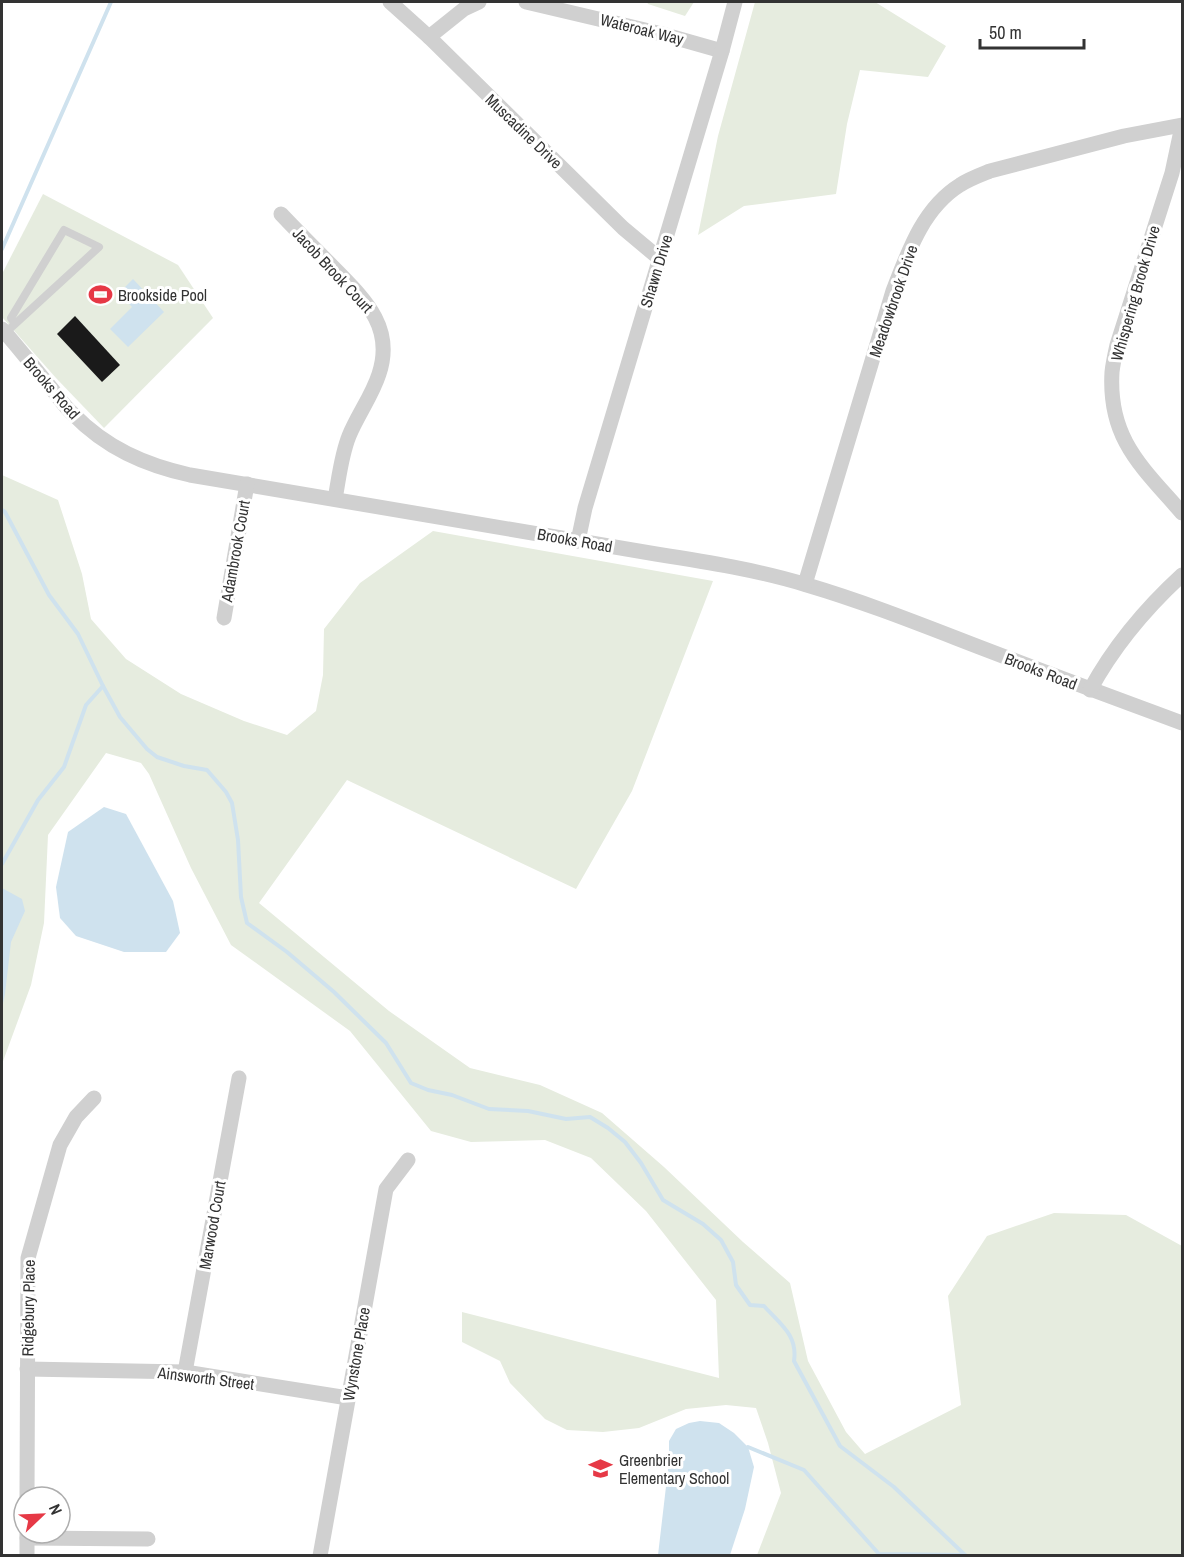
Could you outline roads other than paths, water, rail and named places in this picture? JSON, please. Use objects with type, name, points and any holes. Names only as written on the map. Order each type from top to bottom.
[{"type":"street","name":"Muscadine Drive","points":[[390,2],[623,228],[660,259]]},
{"type":"street","points":[[429,38],[464,9],[479,2]]},
{"type":"street","name":"Wateroak Way","points":[[526,2],[662,34],[722,51]]},
{"type":"street","name":"Shawn Drive","points":[[578,541],[585,508],[735,2]]},
{"type":"street","name":"Whispering Brook Drive","points":[[1182,126],[1172,173],[1117,345],[1112,371],[1112,398],[1117,422],[1133,456],[1182,513]]},
{"type":"street","name":"Meadowbrook Drive","points":[[805,584],[893,291],[909,248],[933,209],[958,186],[990,171],[1124,136],[1182,126]]},
{"type":"street","name":"Jacob Brook Court","points":[[281,214],[363,298],[374,315],[383,338],[380,372],[348,437],[335,499]]},
{"type":"street","name":"Brooks Road","points":[[7,328],[71,413],[108,443],[137,459],[164,469],[718,563],[805,584],[892,613],[1182,723]]},
{"type":"street","name":"Adambrook Court","points":[[224,618],[247,484]]},
{"type":"street","points":[[1090,690],[1104,664],[1123,639],[1147,610],[1182,575]]},
{"type":"street","name":"Marwood Court","points":[[185,1372],[239,1077]]},
{"type":"street","name":"Ridgebury Place","points":[[27,1485],[28,1257],[60,1145],[75,1116],[94,1098]]},
{"type":"street","name":"Wynstone Place","points":[[320,1556],[386,1189],[408,1160]]},
{"type":"street","name":"Ainsworth Street","points":[[27,1369],[185,1372],[348,1398]]},
{"type":"street","points":[[72,1536],[148,1539]]},
{"type":"lane","points":[[64,230],[99,247],[57,285],[7,328],[64,230]]},
{"type":"water","points":[[133,279],[164,312],[128,347],[110,329],[132,307],[119,293]]},
{"type":"water","points":[[104,807],[126,814],[173,901],[180,933],[166,952],[124,952],[76,936],[60,918],[56,887],[68,832]]},
{"type":"water","points":[[2,888],[22,899],[25,911],[11,942],[2,1008]]},
{"type":"water","points":[[700,1421],[719,1423],[734,1433],[748,1447],[754,1467],[745,1509],[730,1555],[658,1555],[669,1461],[669,1441],[676,1429]]},
{"type":"waterway","points":[[2,249],[111,2]]},
{"type":"waterway","points":[[2,510],[49,595],[78,634],[120,717],[147,749],[157,757],[184,766],[207,770],[226,792],[232,803],[238,840],[241,897],[247,923],[287,952],[334,992],[386,1043],[411,1083],[489,1109],[528,1111],[566,1119],[590,1117],[625,1142],[641,1163],[663,1200],[703,1224],[721,1240],[733,1262],[736,1285],[750,1305],[764,1306],[782,1324],[793,1344],[794,1361],[840,1446],[894,1487],[966,1556]]},
{"type":"waterway","points":[[2,864],[38,800],[64,767],[86,705],[103,686]]},
{"type":"waterway","points":[[748,1447],[804,1470],[879,1554],[965,1555]]},
{"type":"place","name":"Brookside Pool","points":[[100,295]]},
{"type":"place","name":"Greenbrier Elementary School","points":[[601,1469]]}]
